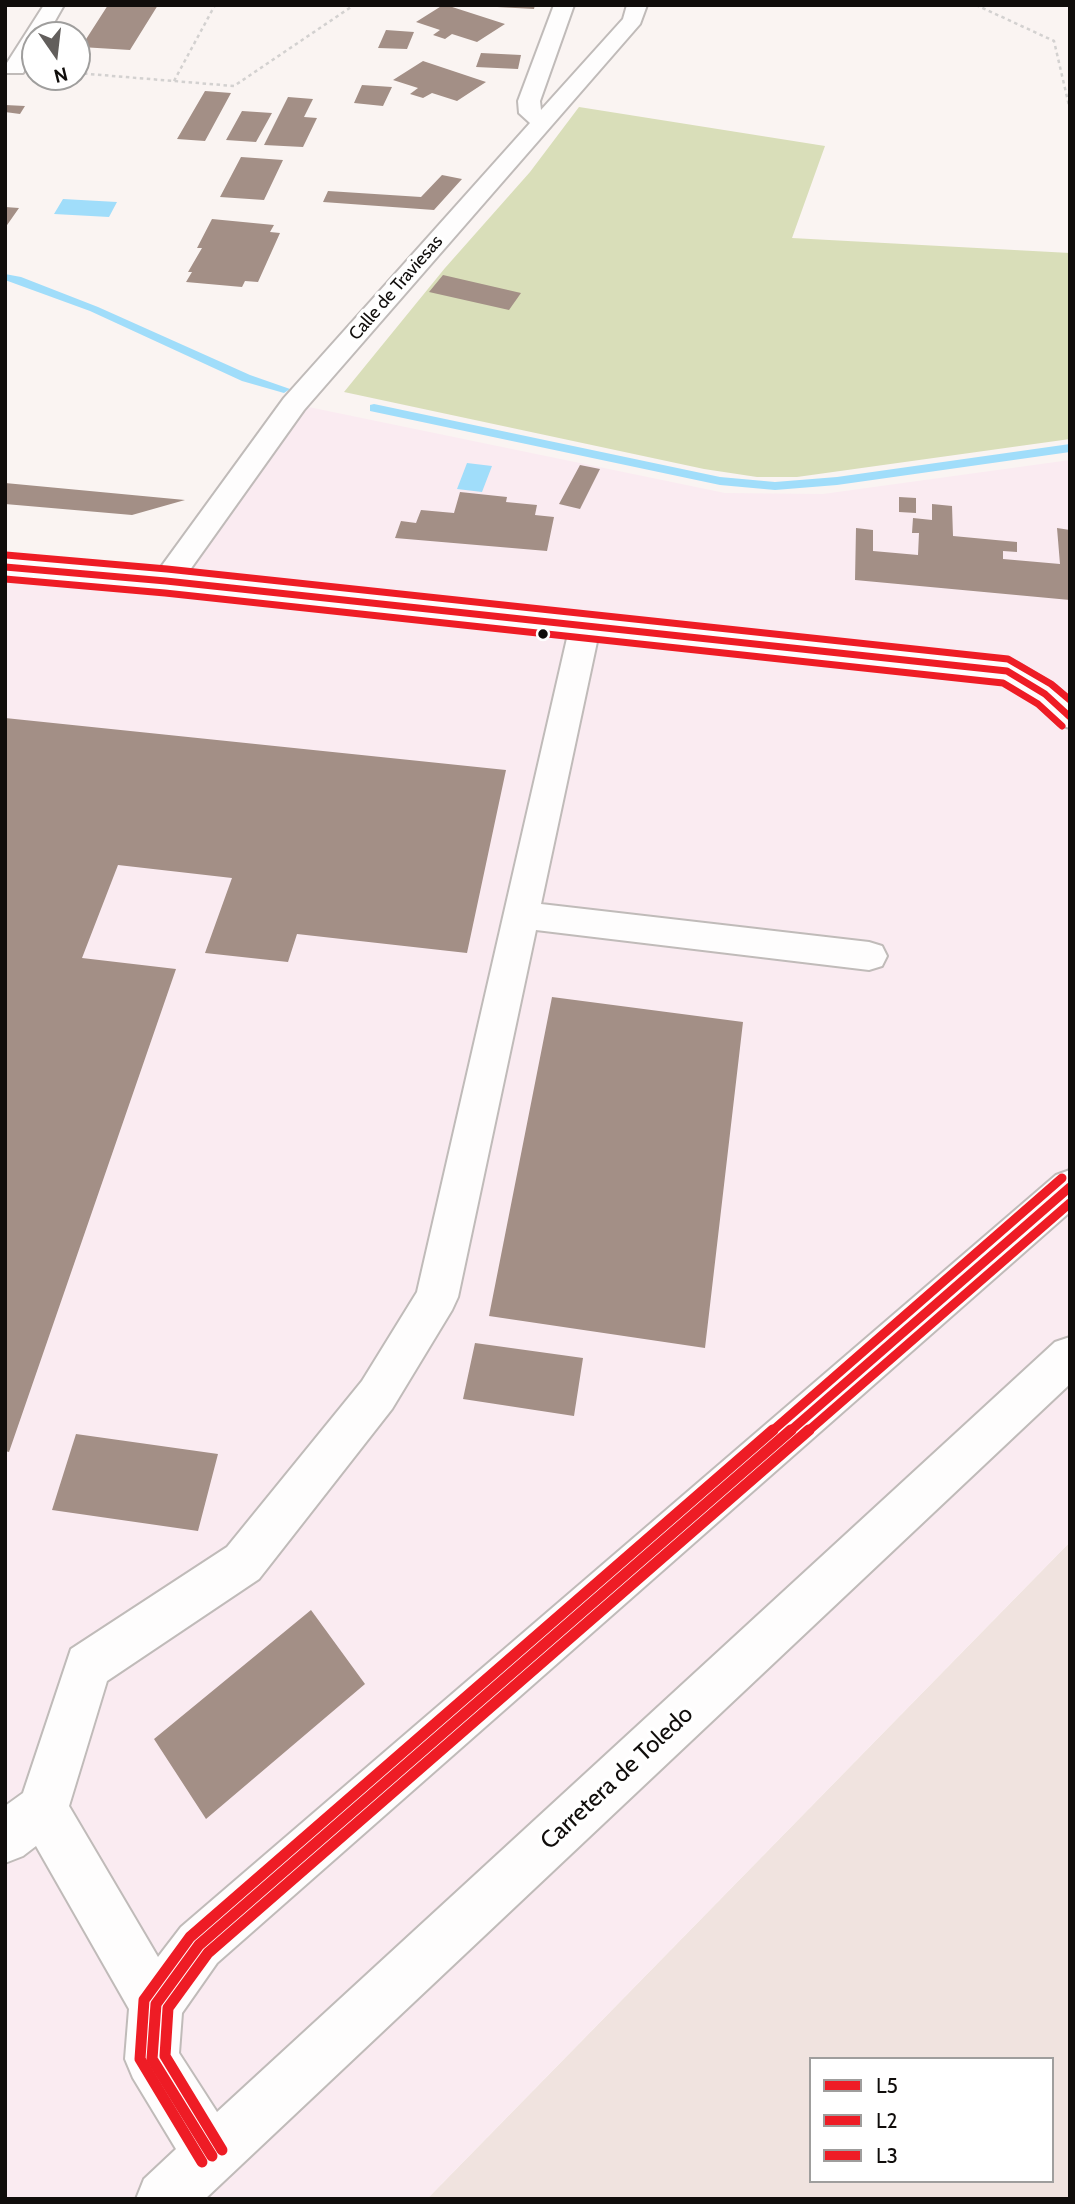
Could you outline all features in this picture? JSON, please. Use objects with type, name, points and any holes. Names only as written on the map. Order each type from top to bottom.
[{"type":"street","points":[[44,21],[54,5]]},
{"type":"street","points":[[543,121],[530,113],[529,101],[564,5]]},
{"type":"street","name":"Calle de Traviesas","points":[[166,581],[294,404],[634,20],[638,5]]},
{"type":"street","points":[[15,68],[21,58]]},
{"type":"street","points":[[5,567],[166,581],[1007,671],[1045,694],[1070,717]]},
{"type":"street","points":[[156,2004],[24,1824],[88,1667],[243,1563],[377,1395],[437,1297],[585,626]]},
{"type":"street","points":[[523,915],[869,956]]},
{"type":"street","points":[[212,2156],[152,2059],[156,2004],[199,1945],[1070,1187]]},
{"type":"street","name":"Carretera de Toledo","points":[[164,2199],[1070,1356]]},
{"type":"path","points":[[174,81],[215,5]]},
{"type":"path","points":[[91,74],[234,86],[354,5]]},
{"type":"path","points":[[976,5],[1054,41],[1070,110]]},
{"type":"shaded area","points":[[294,404],[725,493],[823,494],[1070,460],[1070,1542],[427,2199],[5,2199],[5,567],[166,581]]},
{"type":"shaded area","points":[[1070,1542],[1070,2199],[427,2199]]},
{"type":"green space","points":[[579,107],[825,146],[792,238],[1070,253],[1070,439],[797,477],[757,477],[704,469],[344,392],[445,268],[530,172]]},
{"type":"water","points":[[63,199],[117,202],[109,217],[54,214]]},
{"type":"water","points":[[467,463],[492,466],[482,492],[457,489]]},
{"type":"building","points":[[108,5],[158,5],[130,50],[91,48],[91,31]]},
{"type":"building","points":[[443,5],[505,24],[477,42],[452,34],[445,39],[433,35],[440,30],[416,22]]},
{"type":"building","points":[[535,5],[534,9],[497,7]]},
{"type":"building","points":[[386,30],[414,32],[407,49],[378,48]]},
{"type":"building","points":[[481,53],[521,55],[518,69],[476,67]]},
{"type":"building","points":[[423,61],[486,82],[457,101],[432,93],[423,98],[410,94],[418,88],[393,80]]},
{"type":"building","points":[[362,85],[392,87],[383,106],[354,103]]},
{"type":"building","points":[[205,91],[231,93],[205,141],[177,139]]},
{"type":"building","points":[[288,97],[313,99],[304,117],[317,118],[303,147],[264,145]]},
{"type":"building","points":[[5,105],[25,106],[20,114],[5,112]]},
{"type":"building","points":[[242,111],[272,113],[256,142],[226,140]]},
{"type":"building","points":[[241,157],[283,160],[264,200],[220,197]]},
{"type":"building","points":[[442,175],[462,179],[434,210],[323,202],[328,191],[421,197]]},
{"type":"building","points":[[5,207],[19,208],[5,228]]},
{"type":"building","points":[[212,219],[274,225],[270,232],[280,233],[258,282],[245,281],[242,287],[186,282],[192,272],[188,272],[202,248],[197,248]]},
{"type":"building","points":[[443,275],[521,293],[509,310],[429,292]]},
{"type":"building","points":[[580,465],[600,469],[580,509],[559,504]]},
{"type":"building","points":[[5,483],[185,500],[132,515],[5,504]]},
{"type":"building","points":[[460,492],[507,497],[506,502],[537,505],[535,515],[554,517],[547,551],[395,538],[401,521],[416,523],[421,510],[454,513]]},
{"type":"building","points":[[899,497],[916,498],[916,513],[899,512]]},
{"type":"building","points":[[932,504],[952,506],[953,536],[1017,542],[1017,552],[1003,551],[1003,559],[1060,564],[1057,528],[1070,530],[1070,600],[855,580],[856,528],[873,530],[873,551],[918,555],[919,533],[912,533],[913,518],[932,520]]},
{"type":"building","points":[[5,718],[506,770],[467,953],[297,934],[288,962],[205,953],[232,878],[118,865],[82,958],[176,969],[9,1452],[5,1451]]},
{"type":"building","points":[[552,997],[743,1022],[705,1348],[489,1316]]},
{"type":"building","points":[[475,1343],[583,1358],[574,1416],[463,1399]]},
{"type":"building","points":[[76,1434],[218,1454],[198,1531],[52,1510]]},
{"type":"building","points":[[311,1610],[365,1684],[206,1819],[154,1739]]},
{"type":"waterway","points":[[5,277],[17,279],[94,309],[246,378],[284,389]]},
{"type":"waterway","points":[[374,408],[720,481],[775,486],[837,481],[1070,448]]},
{"type":"transit line","name":"L3","points":[[6,555],[167,569],[1008,659],[1051,684],[1070,700]]},
{"type":"transit line","name":"L5","points":[[5,567],[166,581],[1007,671],[1045,694],[1070,717]]},
{"type":"transit line","name":"L2","points":[[5,579],[165,593],[1003,683],[1038,704],[1062,726]]},
{"type":"transit line","name":"L3","points":[[202,2162],[140,2059],[144,2000],[190,1937],[1062,1178]]},
{"type":"transit line","name":"L5","points":[[212,2156],[152,2059],[156,2004],[199,1945],[1070,1187]]},
{"type":"transit line","name":"L2","points":[[222,2150],[165,2056],[168,2008],[208,1953],[1070,1203]]}]
